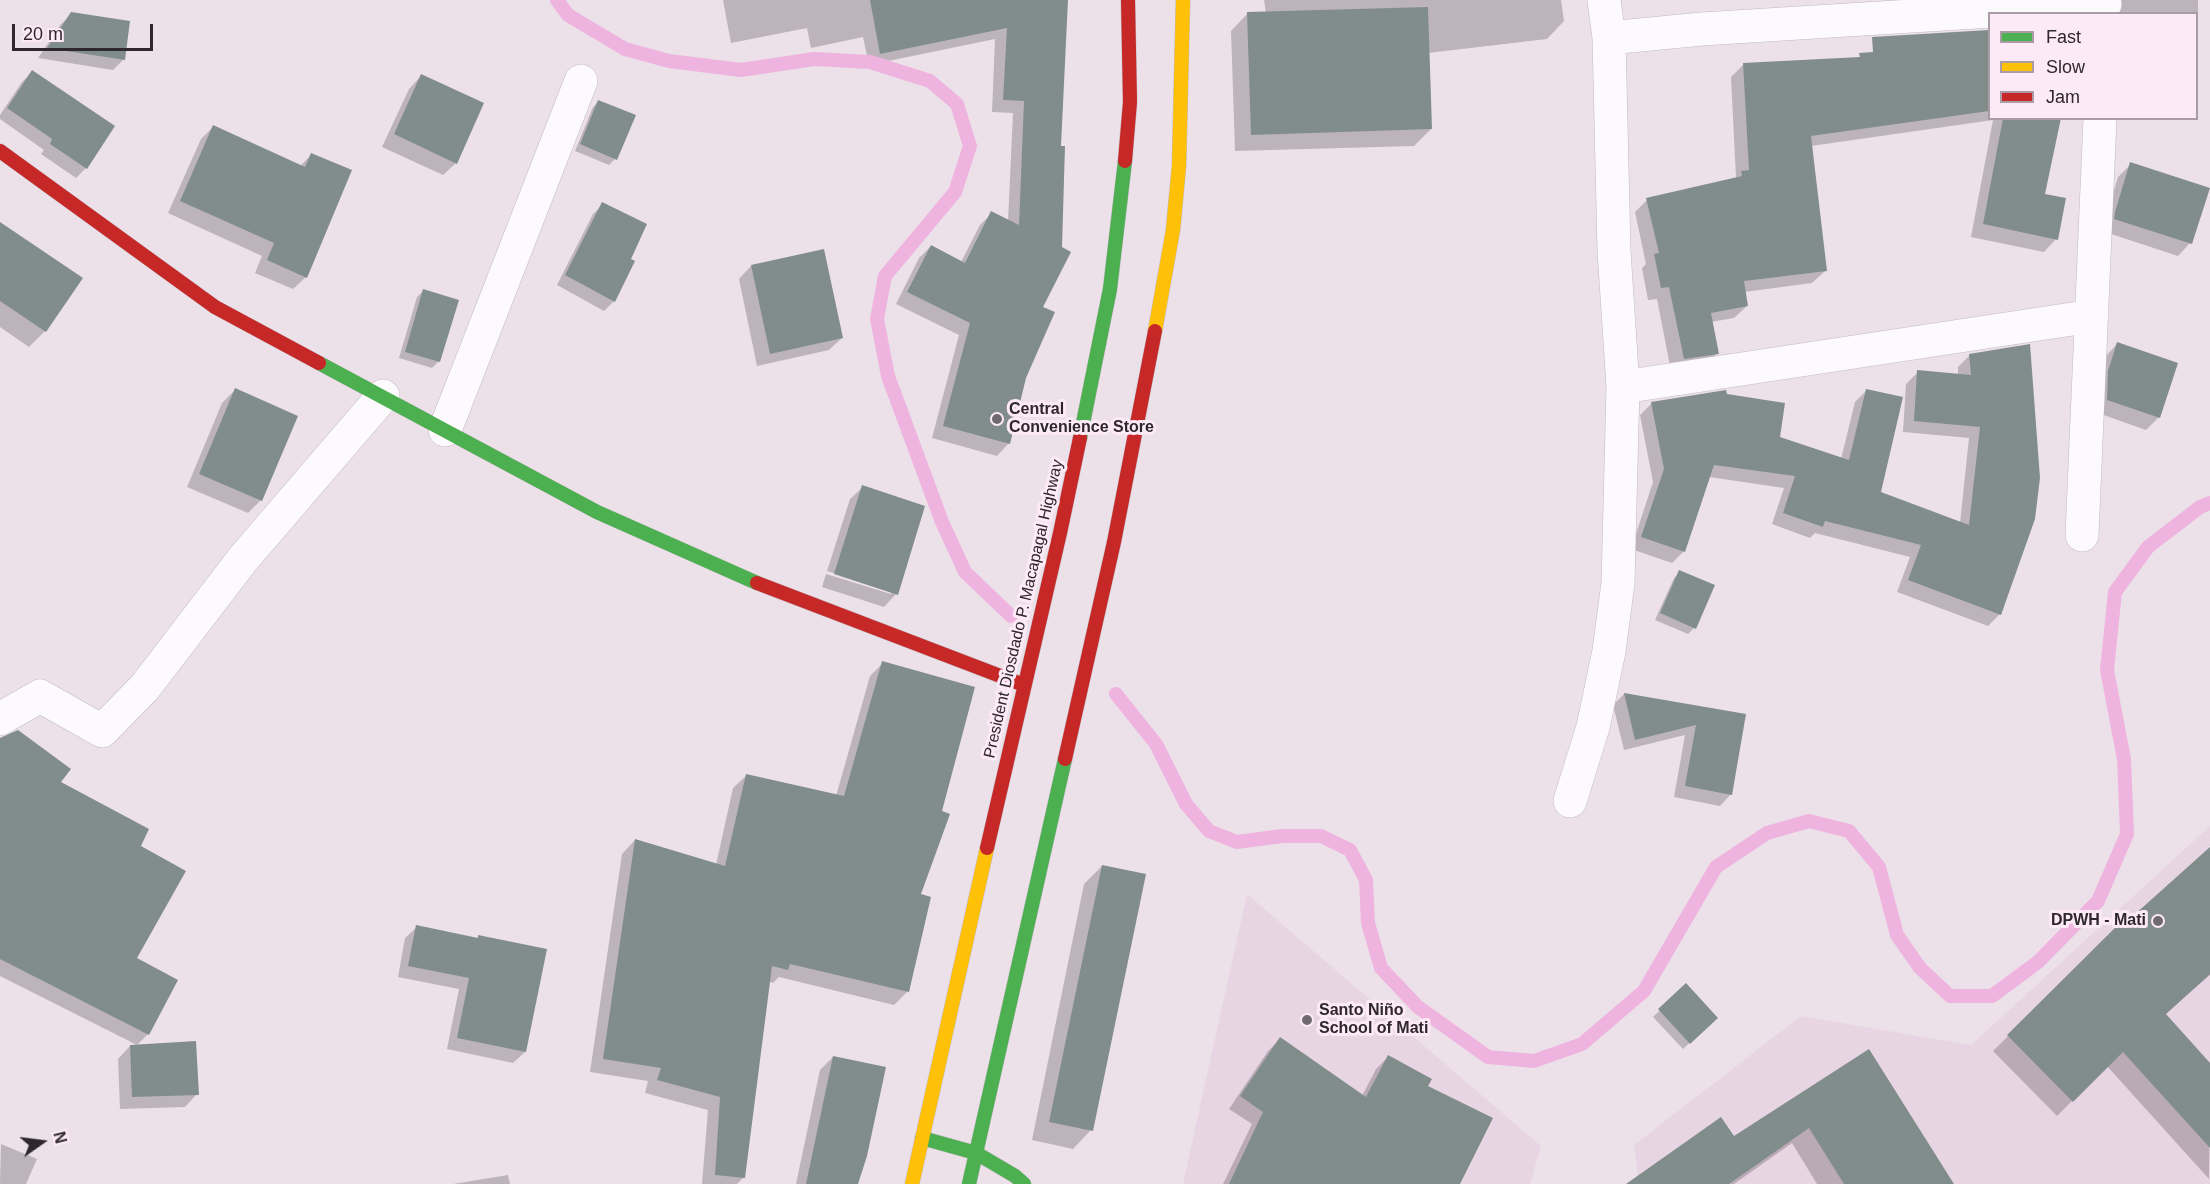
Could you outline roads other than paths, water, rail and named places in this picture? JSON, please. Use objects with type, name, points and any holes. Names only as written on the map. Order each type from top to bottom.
[{"type":"main road","name":"President Diosdado P. Macapagal Highway","points":[[912,1184],[1060,533],[1110,290],[1130,102],[1128,0]]},
{"type":"main road","points":[[969,1184],[1114,542],[1159,310],[1173,230],[1179,166],[1183,0]]},
{"type":"main road","points":[[0,151],[215,307],[597,512],[768,588],[1024,685]]},
{"type":"main road","points":[[922,1138],[976,1153],[1015,1176],[1024,1184]]},
{"type":"street","points":[[1570,801],[1593,727],[1609,651],[1618,583],[1623,387],[1614,251],[1609,38],[1604,0]]},
{"type":"street","points":[[2000,12],[2105,6]]},
{"type":"street","points":[[1609,38],[1702,29],[1988,13]]},
{"type":"street","points":[[445,430],[581,81]]},
{"type":"street","points":[[2082,535],[2100,120]]},
{"type":"street","points":[[1623,387],[2092,316]]},
{"type":"street","points":[[0,719],[40,696],[102,731],[145,687],[243,559],[383,396]]},
{"type":"waterway","points":[[557,0],[568,15],[625,49],[669,61],[741,70],[814,59],[870,62],[930,81],[957,104],[970,146],[955,192],[885,276],[877,319],[888,376],[942,522],[965,572],[1011,616]]},
{"type":"waterway","points":[[1116,694],[1156,744],[1186,804],[1209,831],[1237,842],[1282,836],[1321,836],[1350,850],[1366,880],[1368,923],[1381,968],[1418,1007],[1488,1057],[1534,1061],[1582,1044],[1644,991],[1716,867],[1767,833],[1809,821],[1849,831],[1879,867],[1897,935],[1920,968],[1950,996],[1992,996],[2038,962],[2098,901],[2127,834],[2124,759],[2107,670],[2115,592],[2148,547],[2200,507],[2210,503]]},
{"type":"place","name":"Central Convenience Store","points":[[997,419]]},
{"type":"place","name":"DPWH - Mati","points":[[2158,921]]},
{"type":"place","name":"Santo Niño School of Mati","points":[[1307,1020]]}]
